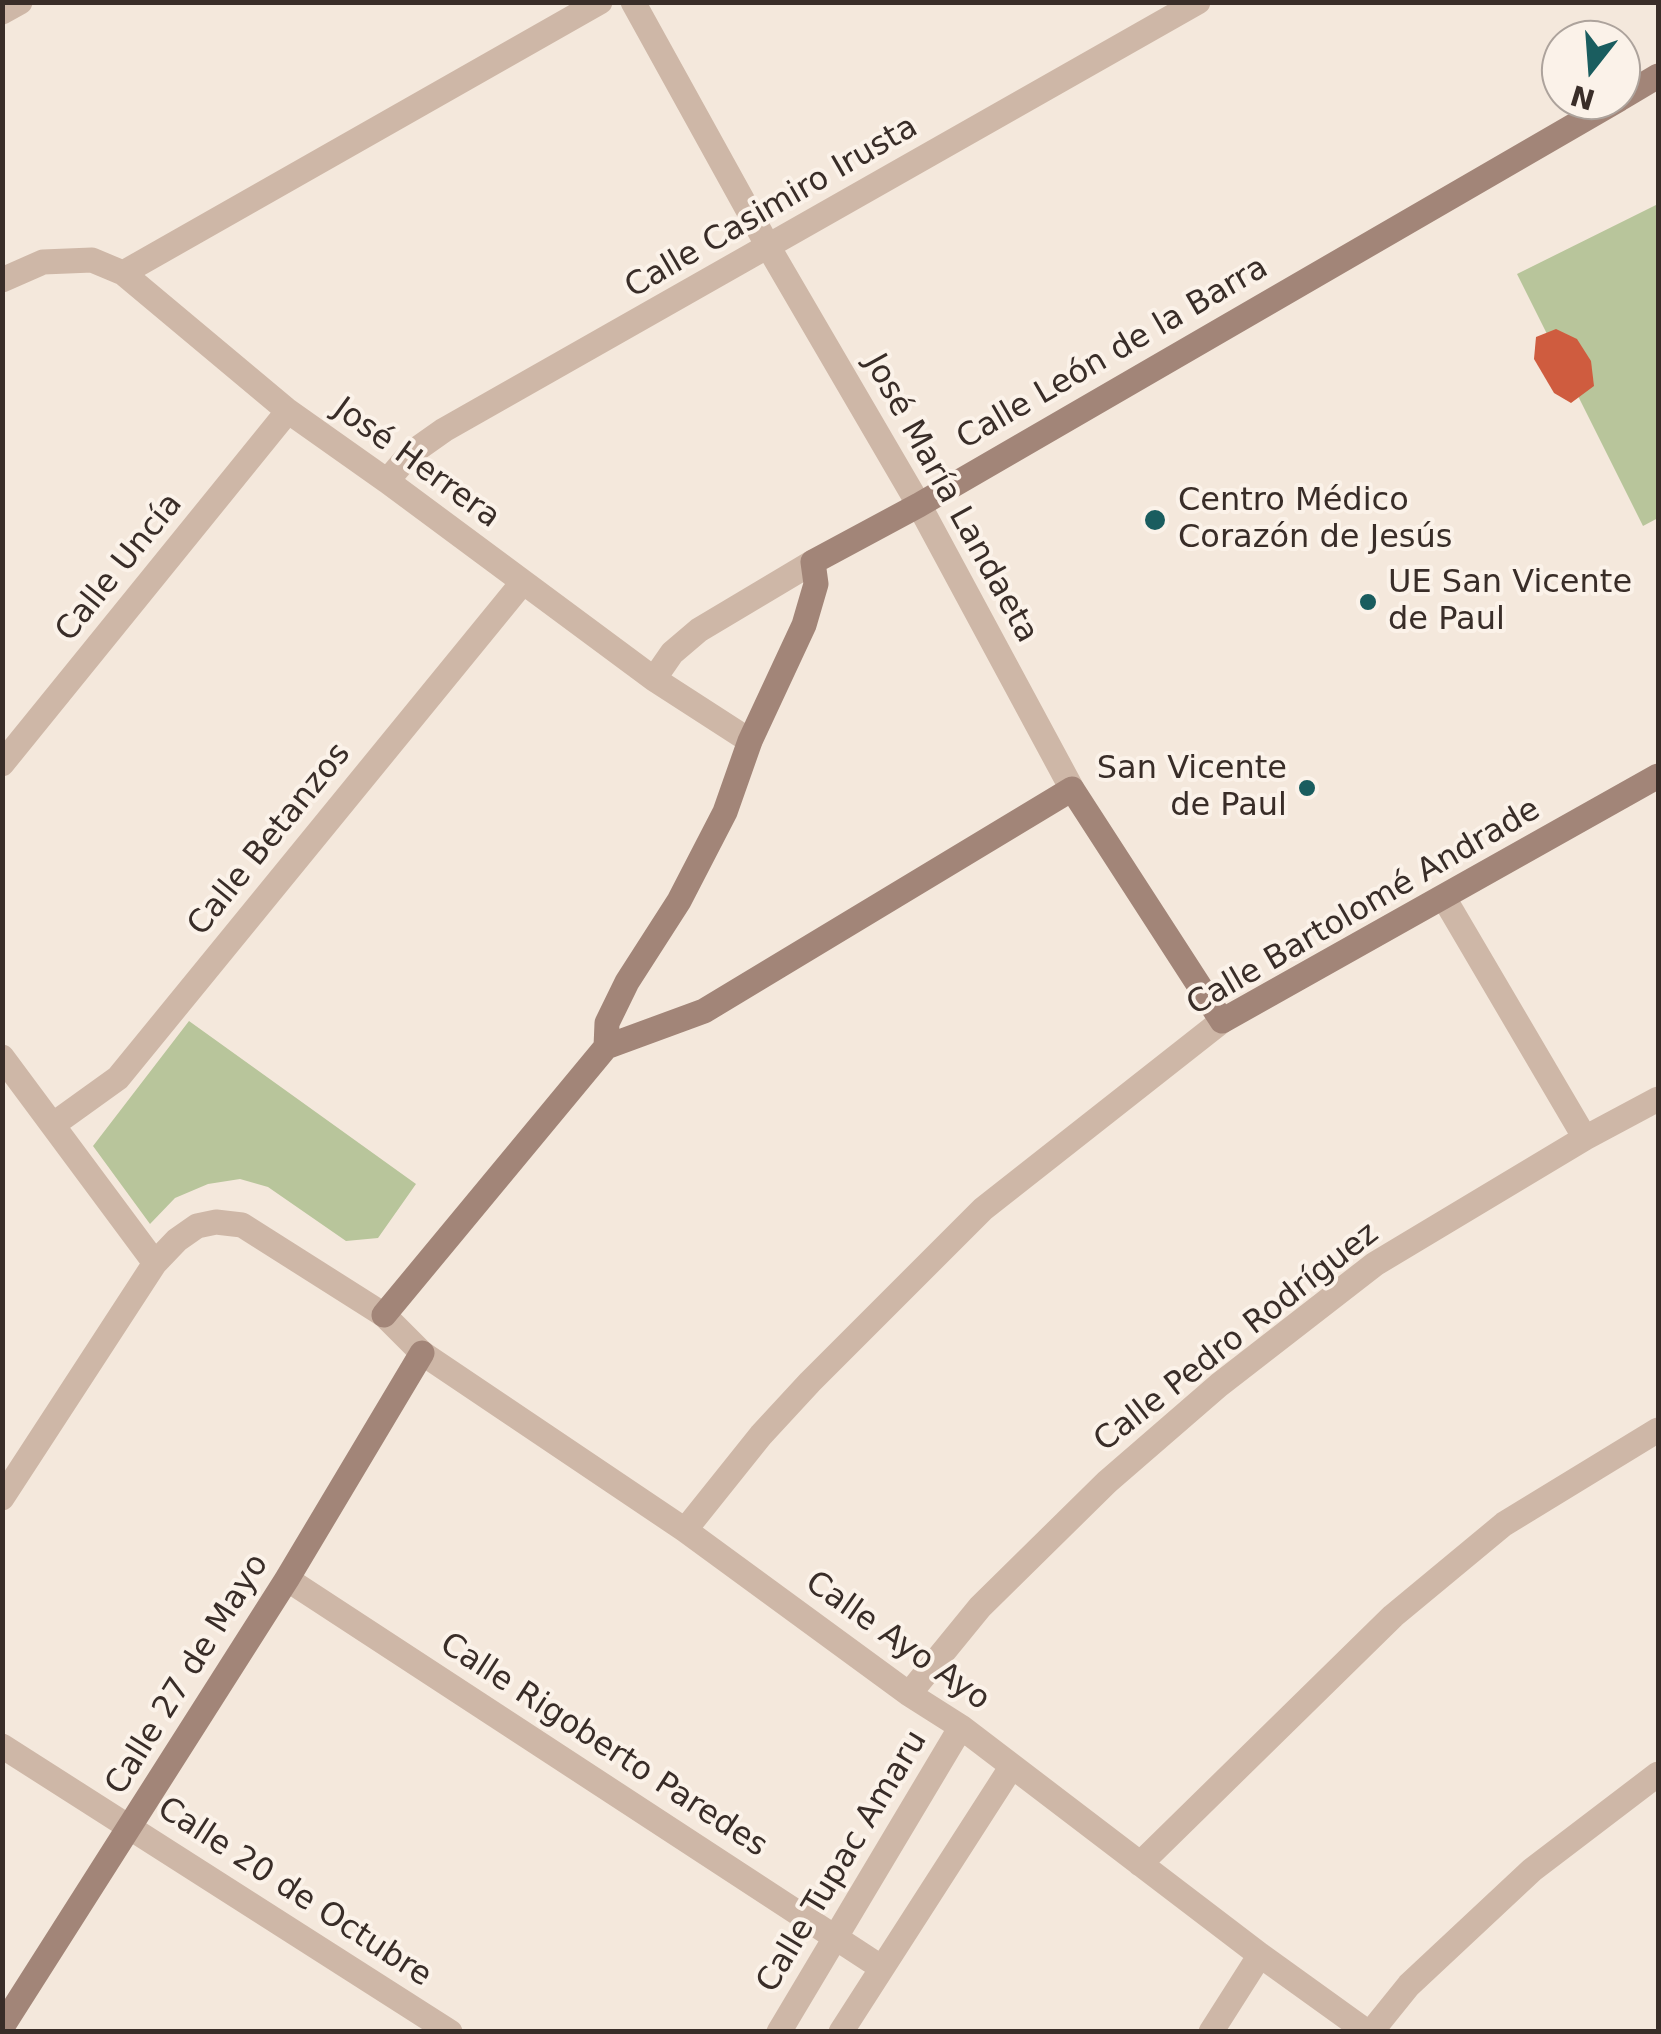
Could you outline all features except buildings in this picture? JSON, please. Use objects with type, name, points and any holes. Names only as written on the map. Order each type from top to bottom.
[{"type":"street","points":[[2,12],[20,2]]},
{"type":"street","points":[[123,274],[600,2]]},
{"type":"street","name":"José María Landaeta","points":[[633,2],[769,248],[919,504],[1072,788],[1222,1021]]},
{"type":"street","name":"Calle Casimiro Irusta","points":[[388,481],[410,454],[444,430],[1198,2]]},
{"type":"street","name":"Calle León de la Barra","points":[[654,679],[672,653],[700,630],[812,562],[1583,120]]},
{"type":"street","name":"José Herrera","points":[[2,280],[43,262],[92,260],[123,274],[288,412],[388,481],[654,679],[750,741]]},
{"type":"street","name":"Calle Uncía","points":[[2,764],[288,412]]},
{"type":"street","points":[[606,1047],[607,1022],[626,982],[679,901],[726,812],[750,741],[804,625],[816,584],[812,562]]},
{"type":"street","name":"Calle Betanzos","points":[[54,1124],[118,1078],[522,582]]},
{"type":"street","name":"Calle Bartolomé Andrade","points":[[685,1530],[761,1435],[810,1382],[983,1209],[1222,1021],[1658,776]]},
{"type":"street","points":[[384,1316],[606,1047],[704,1011],[1072,788]]},
{"type":"street","points":[[1444,898],[1585,1138]]},
{"type":"street","points":[[2,1056],[155,1264]]},
{"type":"street","name":"Calle Pedro Rodríguez","points":[[909,1694],[980,1606],[1107,1482],[1219,1385],[1375,1264],[1585,1138],[1658,1099]]},
{"type":"street","name":"Calle Ayo Ayo","points":[[2,1498],[155,1264],[177,1240],[197,1226],[216,1222],[242,1225],[384,1316],[422,1354],[685,1530],[909,1694],[962,1726],[1140,1864],[1369,2032]]},
{"type":"street","name":"Calle 27 de Mayo","points":[[2,2028],[287,1580],[422,1354]]},
{"type":"street","points":[[1140,1864],[1393,1616],[1504,1524],[1658,1430]]},
{"type":"street","name":"Calle Rigoberto Paredes","points":[[287,1580],[882,1968]]},
{"type":"street","name":"Calle Tupac Amaru","points":[[779,2032],[962,1726]]},
{"type":"street","name":"Calle 20 de Octubre","points":[[2,1746],[450,2032]]},
{"type":"street","points":[[841,2032],[1012,1766]]},
{"type":"street","points":[[1369,2032],[1408,1986],[1532,1870],[1658,1774]]},
{"type":"street","points":[[1211,2032],[1260,1954]]},
{"type":"green space","points":[[1658,204],[1658,518],[1643,526],[1517,274]]},
{"type":"green space","points":[[189,1021],[416,1184],[378,1238],[346,1241],[268,1187],[240,1179],[208,1184],[175,1198],[150,1224],[93,1146]]},
{"type":"place","name":"Centro Médico Corazón de Jesús","points":[[1155,520]]},
{"type":"place","name":"UE San Vicente de Paul","points":[[1368,602]]},
{"type":"place","name":"San Vicente de Paul","points":[[1307,788]]}]
